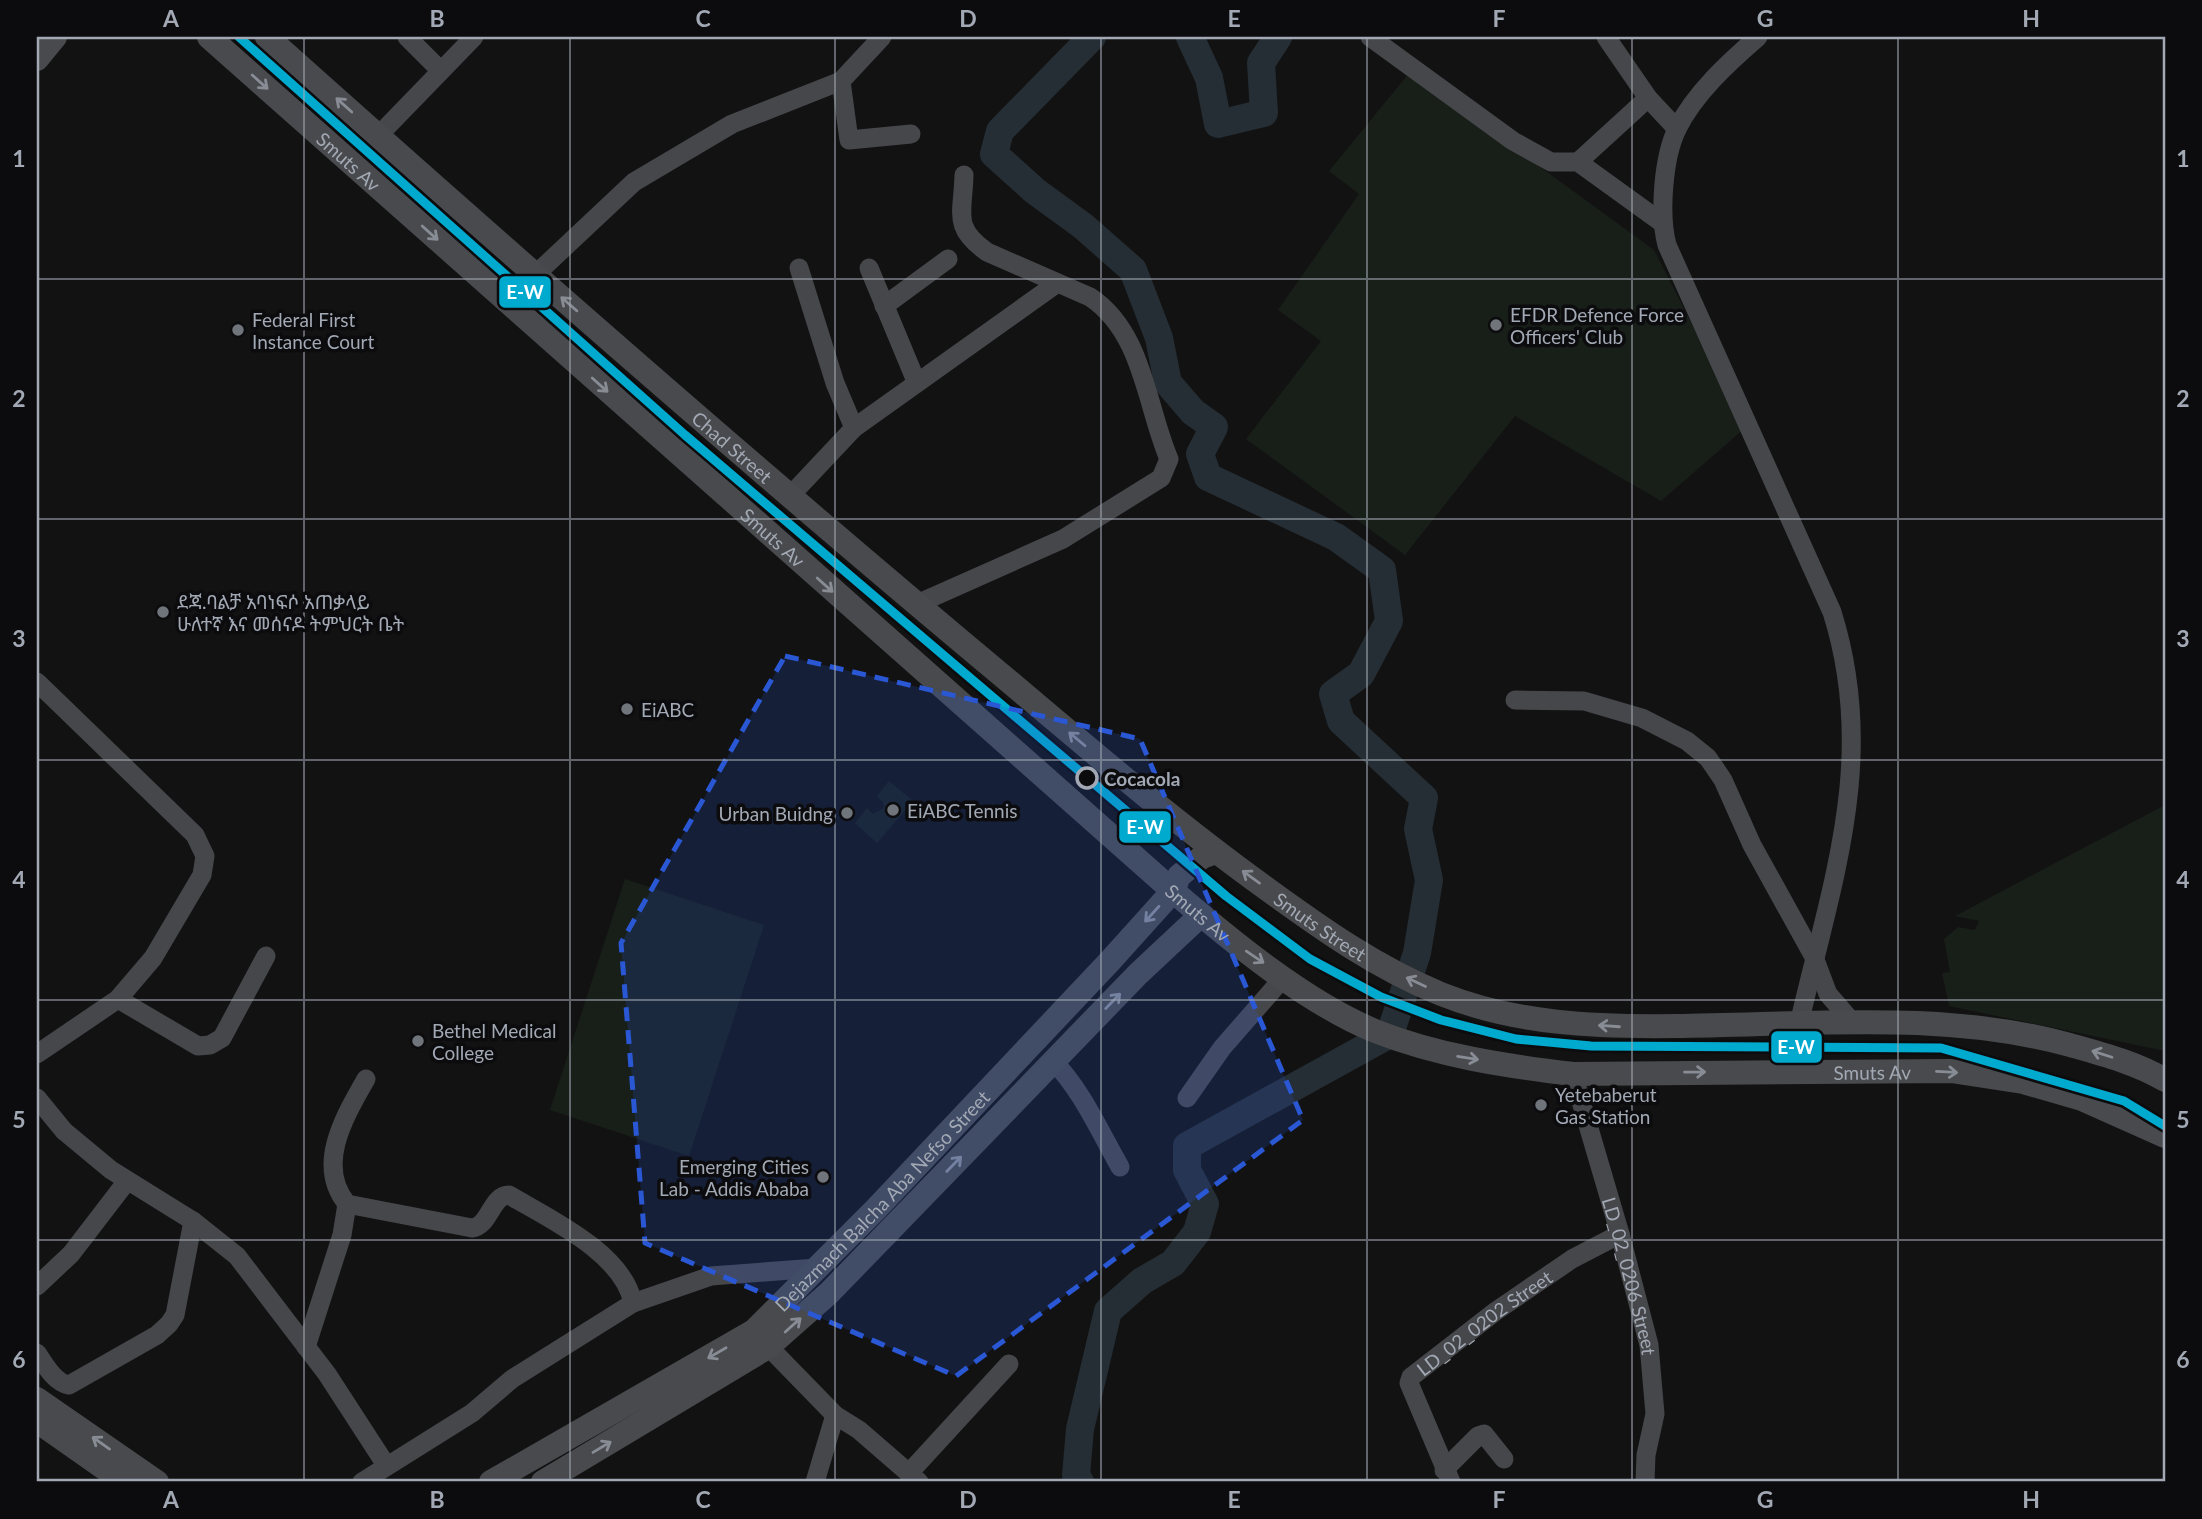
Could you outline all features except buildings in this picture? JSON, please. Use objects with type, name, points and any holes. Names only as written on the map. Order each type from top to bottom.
[{"type":"main road","points":[[37,58],[55,37]]},
{"type":"main road","name":"Smuts Av","points":[[209,37],[1173,891],[1284,977],[1353,1019],[1403,1040],[1457,1056],[1573,1074],[1951,1071],[2023,1082],[2082,1099],[2165,1136]]},
{"type":"main road","name":"Chad Street","points":[[267,37],[790,496],[1216,851]]},
{"type":"main road","name":"Dejazmach Balcha Aba Nefso Street","points":[[491,1482],[761,1339],[817,1268],[1173,891],[1188,886],[1216,851]]},
{"type":"main road","name":"Smuts Street","points":[[1216,851],[1318,926],[1389,969],[1444,995],[1507,1015],[1552,1022],[1620,1027],[1799,1024]]},
{"type":"main road","name":"Dejazmach Balcha Aba Nefso Street","points":[[544,1482],[829,1293],[1053,1061],[1201,915]]},
{"type":"main road","points":[[1799,1024],[1966,1026],[2010,1031],[2104,1054],[2165,1080]]},
{"type":"main road","points":[[37,1399],[157,1482]]},
{"type":"main road","points":[[37,1420],[124,1482]]},
{"type":"street","points":[[407,37],[440,70]]},
{"type":"street","points":[[378,136],[474,37]]},
{"type":"street","points":[[536,275],[634,182],[678,153],[732,124],[841,81],[882,37]]},
{"type":"street","points":[[1370,37],[1513,141],[1551,162],[1578,162],[1661,222]]},
{"type":"street","points":[[1606,37],[1648,98],[1677,129]]},
{"type":"street","points":[[1758,37],[1734,58],[1677,129],[1671,150],[1661,222],[1667,245],[1824,594],[1839,636],[1852,713],[1853,762],[1846,819],[1799,1024]]},
{"type":"street","points":[[841,81],[849,140],[911,135]]},
{"type":"street","points":[[1578,162],[1648,98]]},
{"type":"street","points":[[917,604],[1063,539],[1161,478],[1167,470],[1169,459],[1127,335],[1103,306],[987,252],[965,234],[964,175]]},
{"type":"street","points":[[884,306],[948,259]]},
{"type":"street","points":[[799,268],[835,383],[854,428]]},
{"type":"street","points":[[869,268],[916,382]]},
{"type":"street","points":[[790,496],[854,428],[1056,284]]},
{"type":"street","points":[[37,682],[195,835],[205,856],[202,875],[153,958],[118,999],[39,1047]]},
{"type":"street","points":[[1515,700],[1584,701],[1619,711],[1642,718],[1688,741],[1708,758],[1723,780],[1752,845],[1814,957],[1828,994],[1853,1023]]},
{"type":"street","points":[[118,999],[198,1046],[210,1045],[222,1038],[266,956]]},
{"type":"street","points":[[1187,1098],[1222,1048],[1284,977]]},
{"type":"street","points":[[1053,1061],[1076,1087],[1087,1112],[1120,1167]]},
{"type":"street","name":"LD_02_0206 Street","points":[[1573,1074],[1649,1345],[1655,1414],[1646,1455],[1645,1482]]},
{"type":"street","points":[[306,1347],[342,1235],[347,1204],[333,1182],[332,1161],[343,1119],[366,1079]]},
{"type":"street","points":[[37,1098],[64,1130],[127,1181],[193,1221],[237,1256],[306,1347],[386,1465]]},
{"type":"street","points":[[37,1286],[71,1254],[127,1181]]},
{"type":"street","points":[[347,1204],[472,1228],[483,1222],[499,1198],[509,1195],[598,1252],[630,1287],[633,1303]]},
{"type":"street","points":[[37,1353],[63,1384],[69,1385],[157,1335],[175,1315],[193,1221]]},
{"type":"street","name":"LD_02_0202 Street","points":[[1448,1476],[1409,1383],[1411,1377],[1496,1311],[1572,1259],[1620,1234]]},
{"type":"street","points":[[362,1482],[472,1413],[512,1379],[633,1303],[711,1276],[817,1268]]},
{"type":"street","points":[[761,1339],[835,1415],[914,1478],[1009,1364]]},
{"type":"street","points":[[815,1482],[835,1415]]},
{"type":"street","points":[[1448,1476],[1478,1436],[1483,1434],[1504,1459]]},
{"type":"highlighted area","points":[[785,656],[1140,739],[1303,1120],[956,1376],[645,1243],[621,943]]},
{"type":"shaded area","name":"EFDR Defence Force Officers' Club","points":[[1410,72],[1654,250],[1745,428],[1661,501],[1515,416],[1405,555],[1246,439],[1321,341],[1278,310],[1359,194],[1329,171]]},
{"type":"shaded area","name":"EiABC Tennis","points":[[889,781],[913,801],[877,843],[855,823],[867,808],[873,814],[884,808],[883,802],[877,796]]},
{"type":"shaded area","points":[[2165,805],[2165,1051],[1949,1006],[1942,973],[1950,972],[1944,939],[1958,927],[1975,930],[1979,921],[1955,916]]},
{"type":"shaded area","points":[[625,879],[764,925],[689,1156],[550,1110]]},
{"type":"waterway","points":[[1080,1482],[1076,1475],[1080,1429],[1108,1311],[1142,1281],[1173,1263],[1197,1232],[1205,1204],[1187,1170],[1187,1146],[1390,1034],[1417,953],[1429,880],[1418,829],[1424,798],[1341,721],[1333,694],[1361,674],[1389,621],[1382,570],[1336,537],[1208,477],[1200,454],[1214,427],[1193,412],[1168,383],[1159,338],[1133,270],[1083,226],[1035,191],[994,154],[1000,131],[1092,37]]},
{"type":"waterway","points":[[1190,37],[1209,78],[1218,124],[1264,113],[1261,63],[1278,37]]},
{"type":"transit line","name":"E-W","points":[[239,37],[685,435],[1226,896],[1310,959],[1381,997],[1441,1020],[1516,1039],[1591,1046],[1941,1048],[2124,1101],[2165,1126]]},
{"type":"place","name":"EFDR Defence Force Officers' Club","points":[[1496,325]]},
{"type":"place","name":"Federal First Instance Court","points":[[238,330]]},
{"type":"place","name":"ደጃ.ባልቻ አባነፍሶ አጠቃላይ ሁለተኛ እና መሰናዶ ትምህርት ቤት","points":[[163,612]]},
{"type":"place","name":"EiABC","points":[[627,709]]},
{"type":"place","name":"Cocacola","points":[[1087,778]]},
{"type":"place","name":"EiABC Tennis","points":[[893,810]]},
{"type":"place","name":"Urban Buidng","points":[[847,813]]},
{"type":"place","name":"Bethel Medical College","points":[[418,1041]]},
{"type":"place","name":"Yetebaberut Gas Station","points":[[1541,1105]]},
{"type":"place","name":"Emerging Cities Lab - Addis Ababa","points":[[823,1177]]}]
